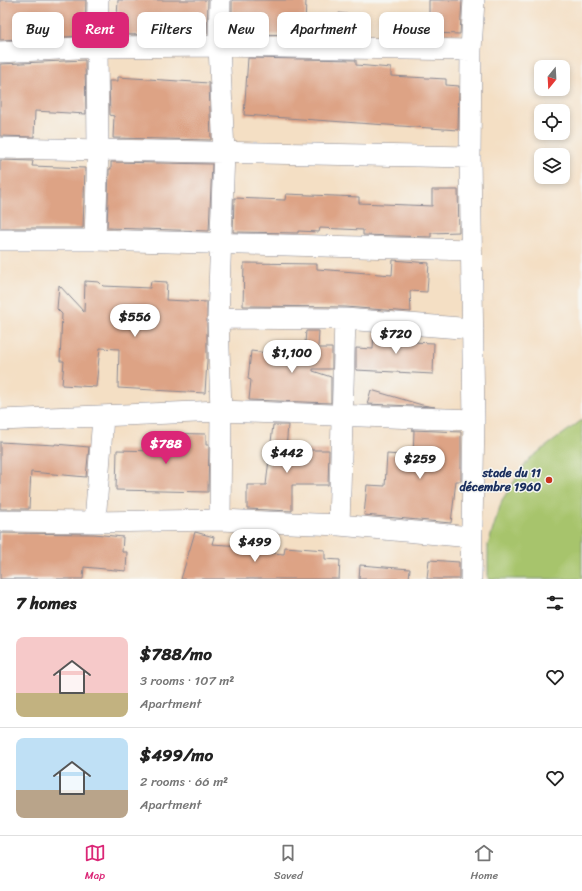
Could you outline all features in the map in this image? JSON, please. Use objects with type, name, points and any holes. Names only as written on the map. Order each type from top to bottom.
[{"type":"street","points":[[98,0],[98,12]]},
{"type":"street","points":[[220,0],[220,12]]},
{"type":"street","points":[[471,579],[474,420],[470,157],[471,50],[474,0]]},
{"type":"street","points":[[129,47],[214,46]]},
{"type":"street","points":[[269,47],[471,50]]},
{"type":"street","points":[[0,52],[78,48]]},
{"type":"street","points":[[95,240],[98,150],[97,48]]},
{"type":"street","points":[[219,48],[224,152],[218,318],[221,411],[220,520]]},
{"type":"street","points":[[0,148],[470,157]]},
{"type":"street","points":[[0,240],[95,240],[471,250]]},
{"type":"street","points":[[218,318],[345,319],[473,329]]},
{"type":"street","points":[[339,525],[345,319]]},
{"type":"street","points":[[0,420],[221,411],[474,420]]},
{"type":"street","points":[[95,522],[103,417]]},
{"type":"street","points":[[0,521],[95,522],[220,520],[339,525],[471,537]]},
{"type":"green space","name":"stade du 11 décembre 1960","points":[[582,420],[582,579],[488,579],[488,545],[502,500],[529,459]]},
{"type":"building","points":[[0,0],[86,0],[86,12],[72,12],[72,37],[64,37],[64,12],[12,12],[12,39],[0,40]]},
{"type":"building","points":[[118,0],[208,0],[207,34],[206,12],[137,12],[137,35],[129,35],[129,12],[117,12]]},
{"type":"building","points":[[232,0],[306,0],[306,12],[277,12],[277,35],[269,34],[269,12],[232,12]]},
{"type":"building","points":[[429,0],[462,0],[460,34],[444,33],[444,12],[429,12]]},
{"type":"building","points":[[248,58],[356,60],[356,65],[391,68],[391,76],[446,79],[446,85],[459,86],[458,130],[244,115]]},
{"type":"building","points":[[85,60],[86,114],[35,111],[34,137],[0,136],[0,64]]},
{"type":"building","points":[[118,77],[209,83],[211,140],[113,138],[114,116],[110,115],[109,81],[118,81]]},
{"type":"building","points":[[0,160],[33,161],[32,166],[85,168],[83,228],[0,228]]},
{"type":"building","points":[[111,162],[212,164],[209,231],[107,228],[109,169],[111,169]]},
{"type":"building","points":[[432,190],[458,190],[459,232],[431,233],[431,237],[363,235],[363,230],[320,228],[319,232],[298,231],[298,233],[233,232],[234,198],[285,200],[286,194],[359,197],[359,203],[432,206]]},
{"type":"building","points":[[393,260],[429,263],[427,292],[410,291],[411,312],[345,307],[243,306],[244,263],[317,264],[317,269],[392,275]]},
{"type":"building","points":[[85,281],[99,282],[103,286],[150,288],[151,281],[167,282],[166,300],[207,302],[207,361],[205,393],[118,388],[119,349],[100,348],[96,387],[62,385],[64,361],[60,361],[62,314],[57,309],[59,285],[84,312]]},
{"type":"building","points":[[306,331],[319,331],[318,348],[332,348],[332,369],[313,369],[313,371],[331,377],[331,403],[249,400],[251,380],[248,379],[251,351],[274,354],[274,351],[304,354]]},
{"type":"building","points":[[374,333],[412,336],[412,342],[434,343],[433,374],[356,370],[356,348],[373,349]]},
{"type":"building","points":[[371,390],[422,405],[435,407],[367,404]]},
{"type":"building","points":[[273,425],[288,425],[286,450],[329,450],[328,485],[292,485],[292,511],[247,509],[247,485],[266,485]]},
{"type":"building","points":[[414,430],[461,432],[461,481],[456,481],[451,523],[364,515],[367,485],[385,486],[387,454],[413,456]]},
{"type":"building","points":[[157,433],[206,434],[206,445],[209,445],[208,492],[116,490],[117,450],[157,451]]},
{"type":"building","points":[[0,442],[89,447],[86,477],[31,472],[29,509],[0,509]]},
{"type":"building","points":[[195,532],[214,537],[212,544],[256,547],[256,552],[284,554],[285,547],[325,550],[325,559],[340,560],[339,579],[181,579]]},
{"type":"building","points":[[0,533],[94,534],[123,537],[122,552],[127,552],[126,571],[84,567],[83,579],[0,579]]},
{"type":"building","points":[[429,560],[459,562],[459,579],[427,579]]},
{"type":"building","points":[[360,565],[410,569],[409,579],[359,579]]},
{"type":"place","name":"stade du 11 décembre 1960","points":[[549,480]]}]
